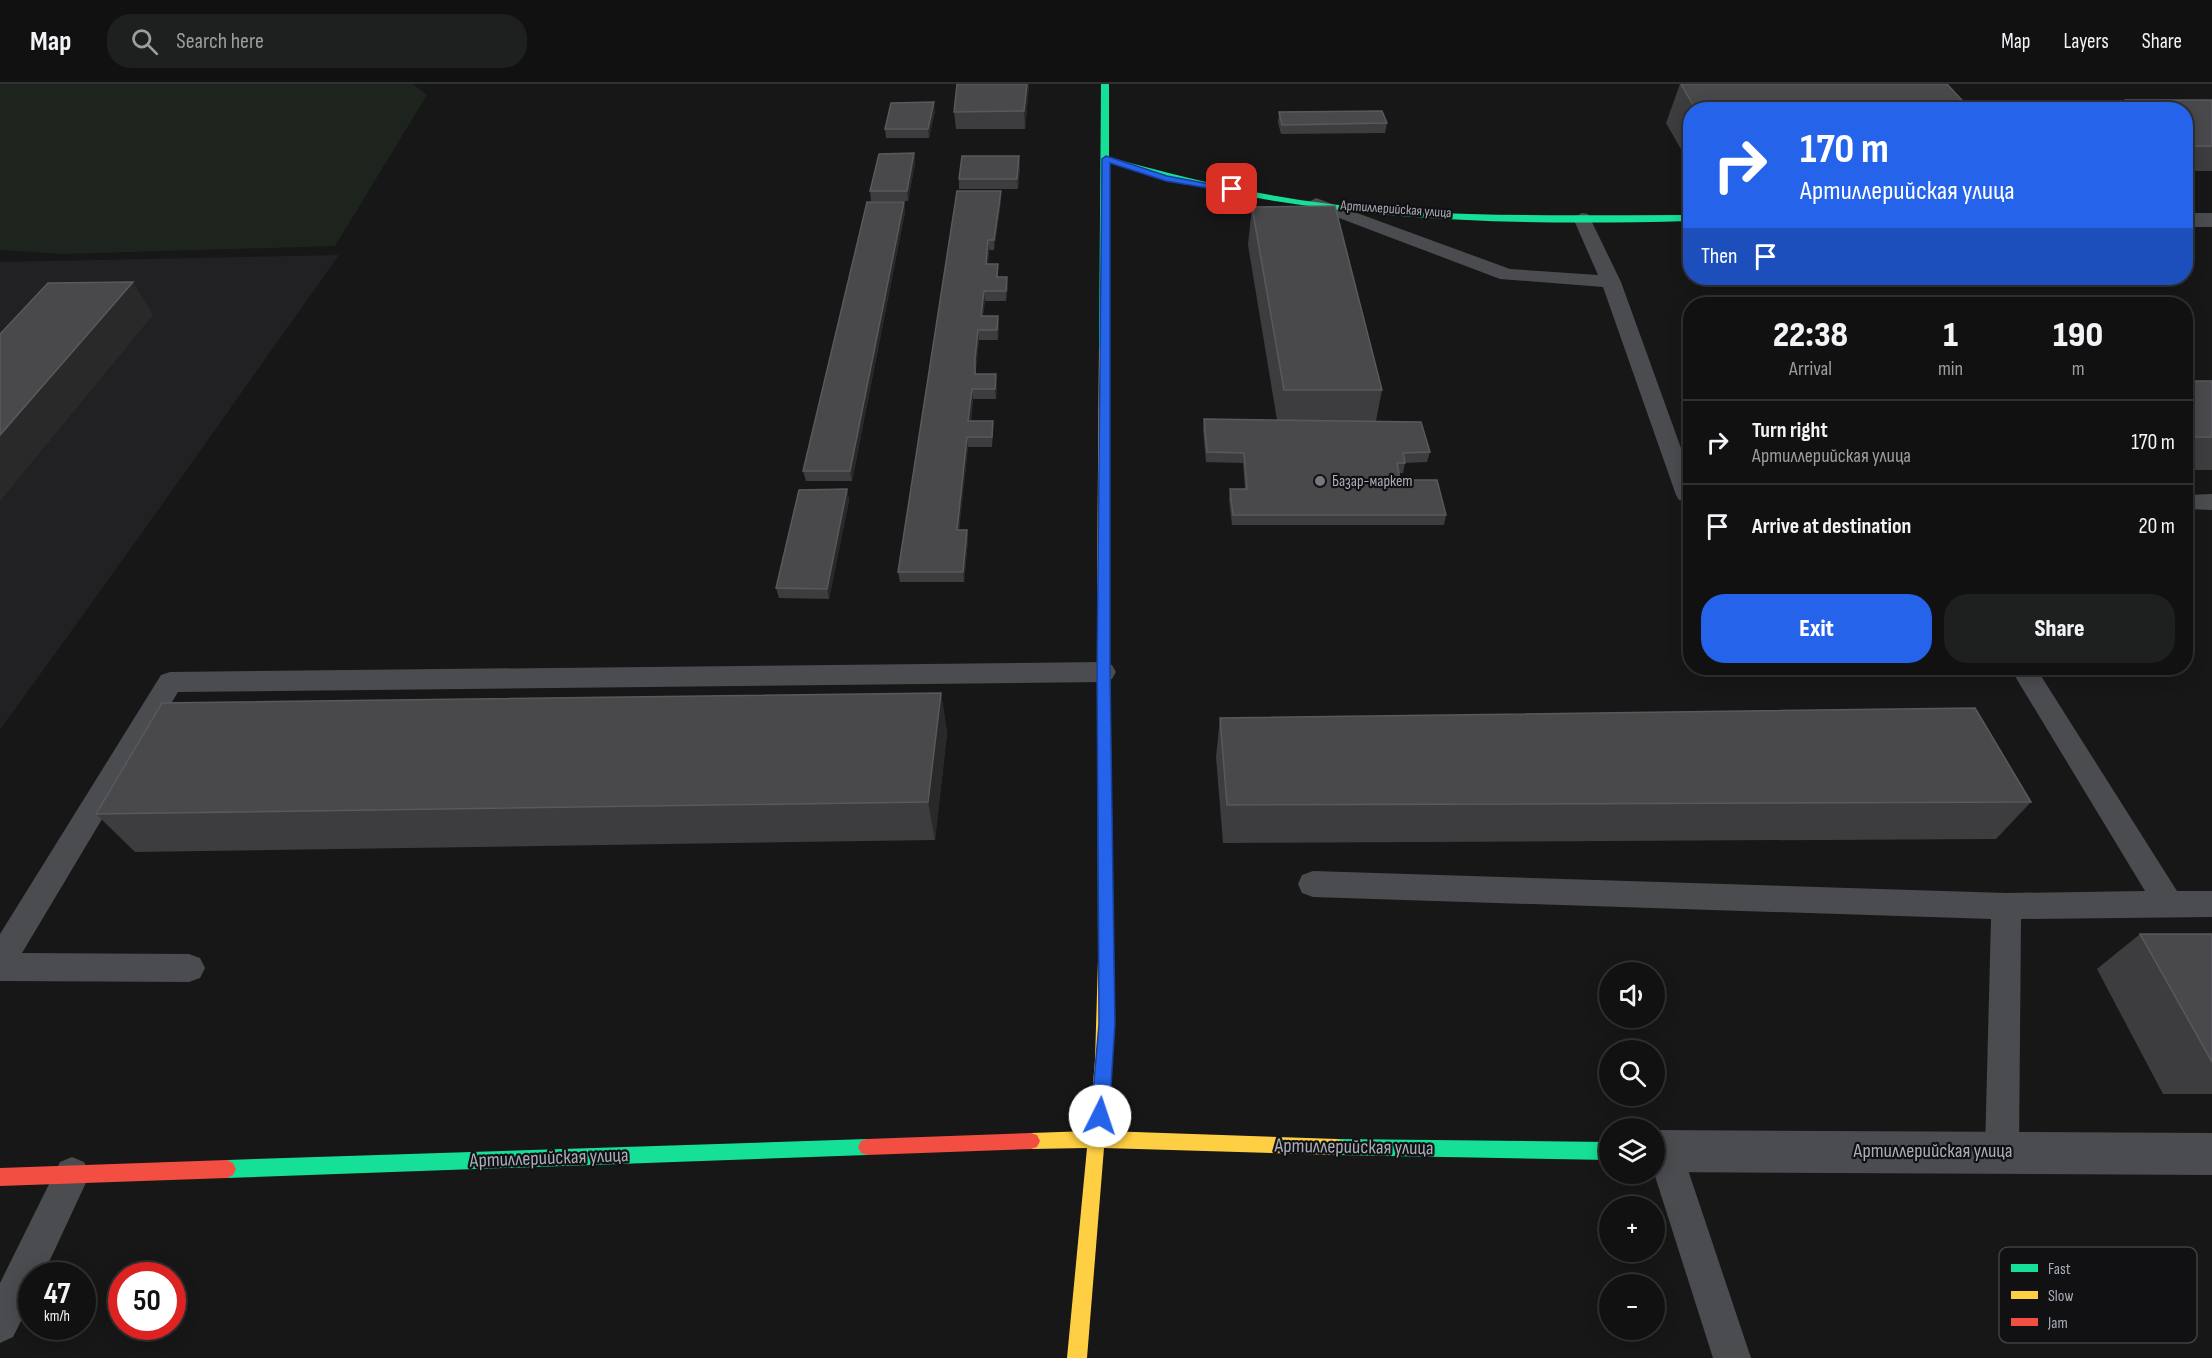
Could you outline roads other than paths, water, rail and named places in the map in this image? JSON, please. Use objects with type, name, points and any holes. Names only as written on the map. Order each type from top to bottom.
[{"type":"street","points":[[1077,1358],[1081,1273],[1098,1139],[1107,1024],[1103,672],[1105,84]]},
{"type":"street","name":"Артиллерийская улица","points":[[1106,159],[1166,178],[1316,203],[1383,210],[1582,218],[1683,218]]},
{"type":"street","points":[[2193,220],[2212,220]]},
{"type":"street","name":"Артиллерийская улица","points":[[0,1177],[1098,1139],[1323,1147],[1599,1151]]},
{"type":"street","name":"Артиллерийская улица","points":[[1665,1151],[2002,1151],[2212,1154]]},
{"type":"lane","points":[[1316,203],[1507,275],[1611,282]]},
{"type":"lane","points":[[1582,218],[1611,282],[1683,486]]},
{"type":"lane","points":[[2193,502],[2212,502]]},
{"type":"lane","points":[[0,962],[170,682],[1103,672]]},
{"type":"lane","points":[[2027,675],[2169,904]]},
{"type":"lane","points":[[1313,884],[2006,906],[2212,904]]},
{"type":"lane","points":[[2002,1151],[2006,906]]},
{"type":"lane","points":[[0,967],[189,968]]},
{"type":"lane","points":[[1665,1165],[1732,1358]]},
{"type":"lane","points":[[0,1324],[72,1174]]},
{"type":"place","name":"Базар-маркет","points":[[1320,481]]}]
